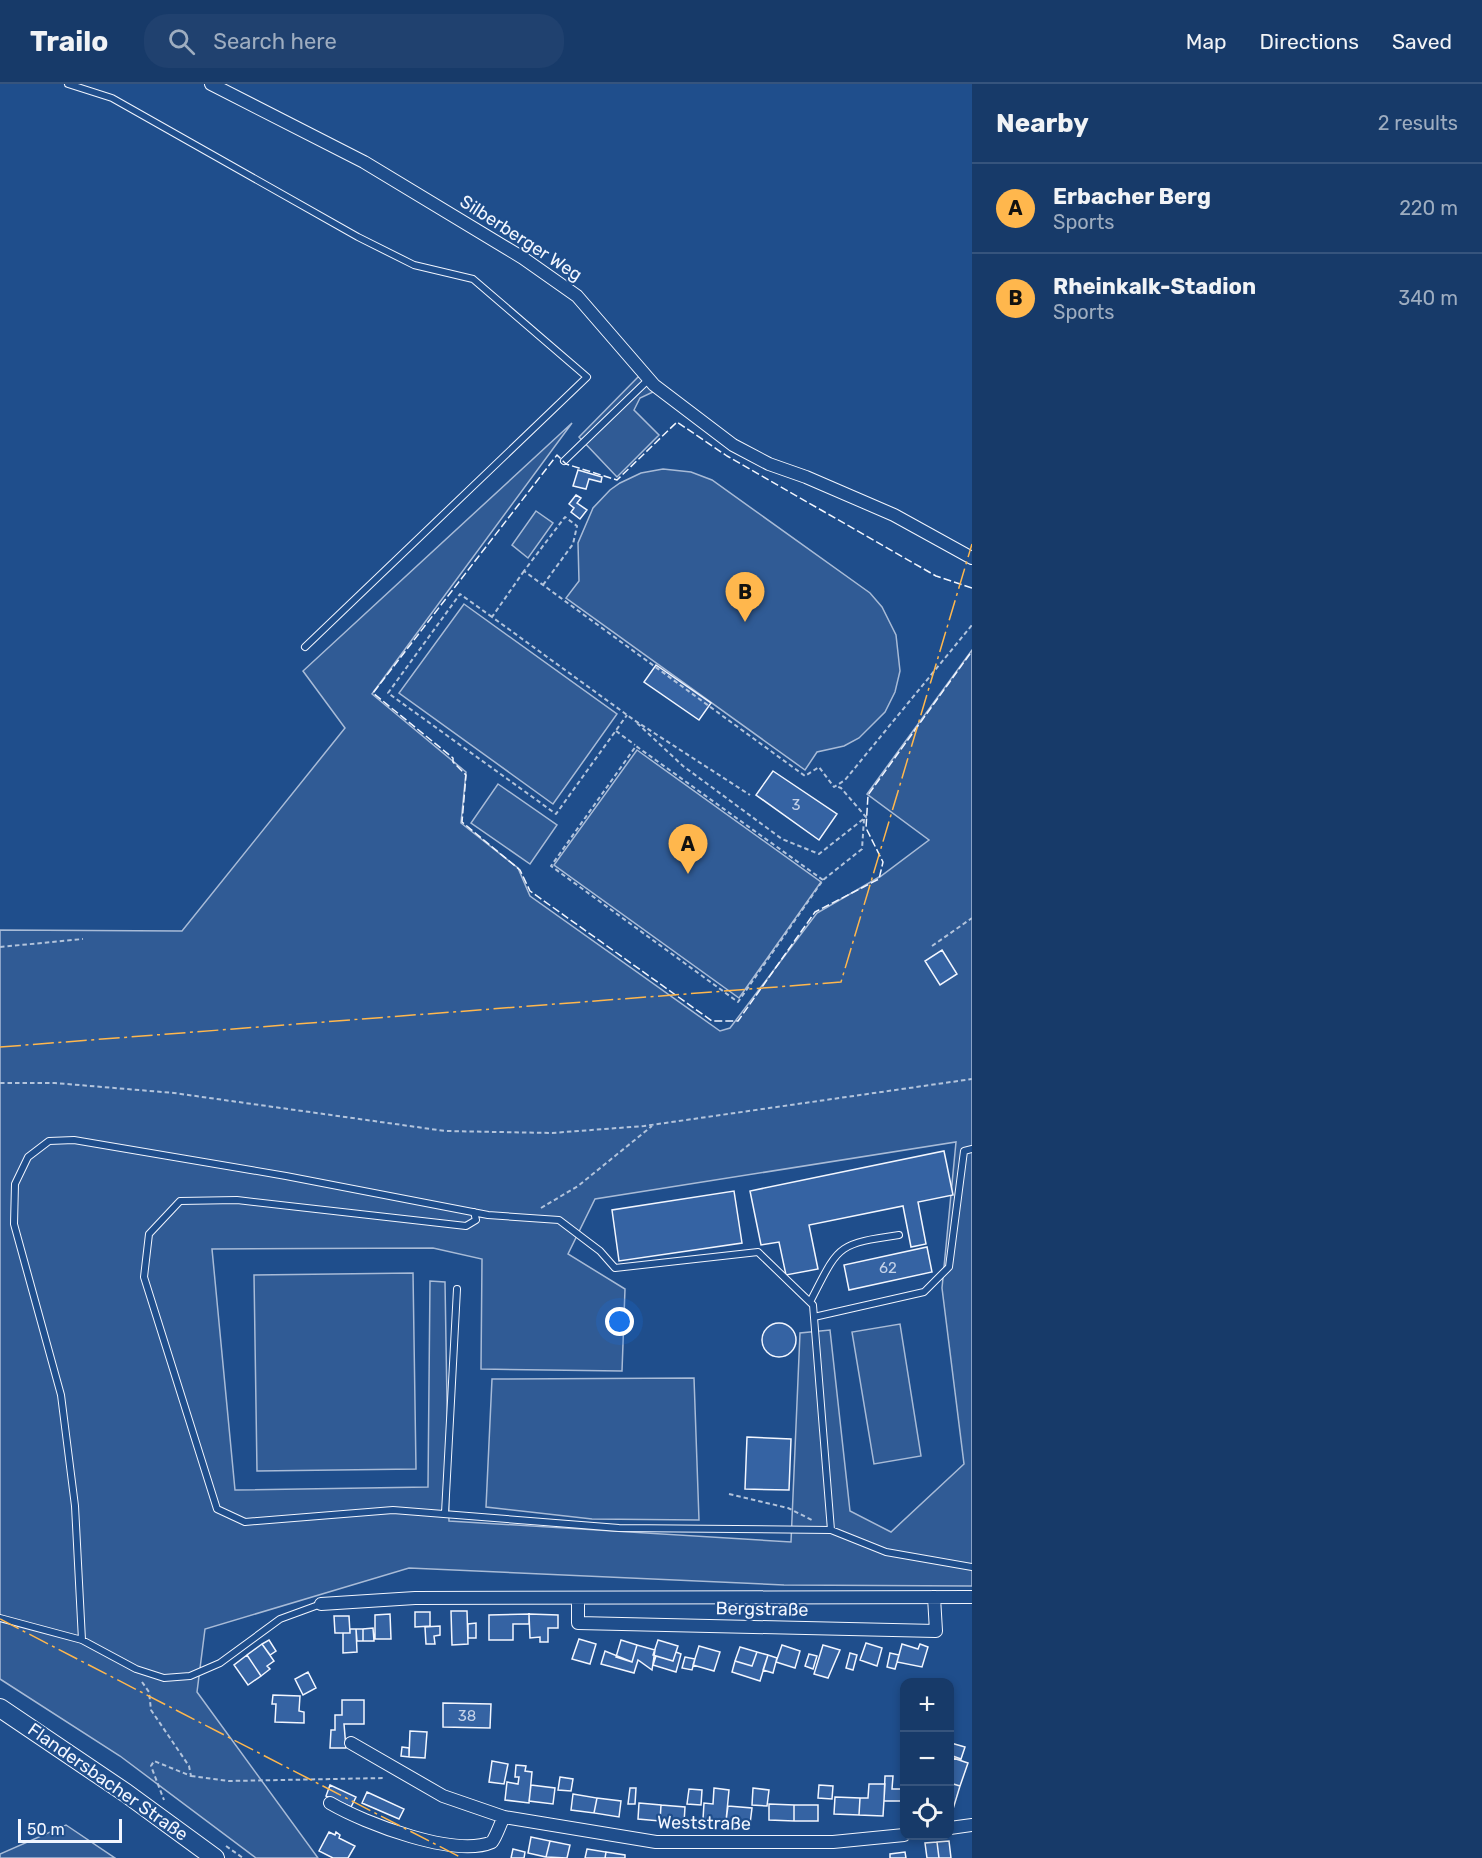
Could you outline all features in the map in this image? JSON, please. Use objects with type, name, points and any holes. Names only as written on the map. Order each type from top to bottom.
[{"type":"street","name":"Silberberger Weg","points":[[211,84],[364,162],[523,258],[577,296],[649,379],[742,450],[769,464],[806,477],[894,515],[972,558]]},
{"type":"street","name":"Bergstraße","points":[[579,1599],[578,1623],[936,1631],[934,1597]]},
{"type":"street","name":"Bergstraße","points":[[321,1604],[415,1598],[972,1597]]},
{"type":"street","name":"Flandersbacher Straße","points":[[0,1708],[135,1800],[214,1858]]},
{"type":"street","name":"Weststraße","points":[[351,1743],[442,1796],[504,1817],[656,1842],[833,1842],[900,1834]]},
{"type":"street","points":[[330,1803],[406,1845],[444,1858],[469,1857],[491,1843],[504,1817]]},
{"type":"street","points":[[954,1827],[972,1825]]},
{"type":"lane","points":[[68,84],[112,98],[358,237],[414,265],[472,279],[587,377],[305,647]]},
{"type":"lane","points":[[564,461],[649,379]]},
{"type":"lane","points":[[82,1640],[75,1506],[61,1395],[14,1224],[15,1184],[28,1157],[49,1141],[74,1140],[286,1176],[474,1212],[559,1220],[600,1251],[615,1268],[758,1252],[813,1305],[831,1530]]},
{"type":"lane","points":[[814,1317],[924,1292],[949,1267],[964,1151],[972,1149]]},
{"type":"lane","points":[[474,1212],[476,1220],[466,1226],[237,1200],[180,1201],[149,1234],[144,1277],[216,1509],[245,1522],[393,1510],[619,1528],[831,1530],[886,1552],[972,1567]]},
{"type":"lane","points":[[810,1302],[841,1249],[855,1242],[899,1234]]},
{"type":"lane","points":[[445,1513],[458,1289]]},
{"type":"lane","points":[[0,1618],[82,1640],[136,1669],[164,1678],[190,1676],[220,1663],[280,1618],[321,1604]]},
{"type":"path","points":[[492,617],[565,517],[577,526],[573,544],[543,585]]},
{"type":"path","points":[[524,571],[805,776],[819,767],[834,787],[841,788],[866,817],[862,849],[823,880],[738,1002],[551,866],[636,746]]},
{"type":"path","points":[[629,716],[556,814],[388,693],[460,594],[629,716],[750,795]]},
{"type":"path","points":[[836,786],[845,780],[972,625]]},
{"type":"path","points":[[629,716],[683,766],[782,839],[819,854],[864,819]]},
{"type":"path","points":[[616,731],[823,880]]},
{"type":"path","points":[[932,946],[972,918]]},
{"type":"path","points":[[0,947],[83,939]]},
{"type":"path","points":[[0,1083],[55,1083],[174,1093],[445,1131],[552,1133],[654,1124],[972,1079]]},
{"type":"path","points":[[525,1218],[578,1186],[654,1124]]},
{"type":"path","points":[[729,1494],[788,1508],[831,1530]]},
{"type":"path","points":[[136,1669],[149,1692],[151,1710],[189,1766],[191,1776]]},
{"type":"path","points":[[159,1783],[151,1767],[154,1761],[191,1776],[229,1781],[409,1778]]},
{"type":"shaded area","points":[[639,376],[655,391],[640,398],[634,410],[659,435],[617,477],[579,437]]},
{"type":"shaded area","points":[[572,423],[372,694],[466,772],[461,823],[518,868],[530,896],[720,1031],[730,1028],[817,913],[881,876],[929,840],[867,794],[972,650],[972,1586],[784,1585],[409,1568],[205,1629],[197,1692],[318,1858],[256,1858],[120,1756],[0,1679],[0,930],[182,931],[345,728],[303,671]],"holes":[[[956,1142],[942,1288],[964,1464],[891,1532],[850,1511],[830,1330],[800,1333],[791,1542],[449,1521],[445,1282],[430,1281],[428,1487],[235,1490],[212,1249],[433,1248],[482,1259],[481,1369],[622,1371],[625,1289],[568,1254],[595,1199]]]},
{"type":"shaded area","points":[[663,469],[691,472],[712,480],[870,593],[882,607],[896,635],[900,671],[895,692],[885,712],[859,738],[844,746],[817,752],[805,770],[566,598],[579,581],[578,543],[593,508],[620,483],[641,473]]},
{"type":"shaded area","points":[[536,511],[553,523],[528,558],[512,545]]},
{"type":"shaded area","points":[[464,604],[617,714],[553,804],[399,693]]},
{"type":"shaded area","points":[[637,750],[821,882],[739,998],[554,865]]},
{"type":"shaded area","points":[[498,784],[557,825],[530,864],[471,823]]},
{"type":"shaded area","points":[[413,1273],[416,1469],[257,1471],[254,1275]]},
{"type":"shaded area","points":[[900,1324],[921,1456],[874,1464],[852,1332]]},
{"type":"shaded area","points":[[694,1378],[699,1520],[592,1519],[486,1507],[492,1379]]},
{"type":"shaded area","points":[[66,1825],[115,1858],[0,1858],[0,1854]]},
{"type":"building","points":[[578,470],[602,477],[601,482],[589,479],[586,489],[573,486]]},
{"type":"building","points":[[576,495],[581,498],[577,503],[587,510],[580,519],[571,512],[574,508],[569,504]]},
{"type":"building","points":[[656,665],[711,703],[699,720],[644,682]]},
{"type":"building","points":[[773,771],[837,814],[819,840],[756,795]]},
{"type":"building","points":[[942,950],[957,974],[940,985],[925,961]]},
{"type":"building","points":[[944,1151],[953,1195],[918,1202],[926,1244],[911,1247],[903,1206],[809,1225],[818,1269],[786,1275],[779,1242],[761,1245],[750,1191]]},
{"type":"building","points":[[734,1191],[742,1243],[619,1261],[612,1210]]},
{"type":"building","points":[[927,1247],[932,1272],[849,1290],[844,1265]]},
{"type":"building","points":[[779,1323],[791,1328],[796,1340],[791,1352],[779,1357],[767,1352],[762,1340],[767,1328]]},
{"type":"building","points":[[747,1437],[791,1439],[789,1490],[745,1489]]},
{"type":"building","points":[[451,1611],[467,1611],[468,1644],[452,1645]]},
{"type":"building","points":[[415,1612],[430,1612],[430,1626],[415,1627]]},
{"type":"building","points":[[390,1614],[391,1639],[375,1639],[375,1615]]},
{"type":"building","points":[[529,1614],[558,1615],[558,1628],[548,1628],[548,1642],[540,1642],[540,1637],[530,1638]]},
{"type":"building","points":[[529,1614],[529,1624],[513,1624],[513,1640],[489,1640],[489,1615]]},
{"type":"building","points":[[334,1616],[349,1616],[350,1633],[335,1633]]},
{"type":"building","points":[[476,1623],[476,1638],[468,1638],[468,1624]]},
{"type":"building","points":[[440,1626],[440,1635],[434,1636],[435,1644],[426,1644],[425,1627]]},
{"type":"building","points":[[373,1628],[374,1641],[363,1641],[363,1629]]},
{"type":"building","points":[[350,1629],[356,1629],[357,1652],[343,1653],[343,1633],[350,1633]]},
{"type":"building","points":[[356,1629],[363,1629],[363,1641],[357,1641]]},
{"type":"building","points":[[579,1639],[596,1644],[590,1664],[572,1659]]},
{"type":"building","points":[[269,1640],[276,1651],[270,1655],[262,1644]]},
{"type":"building","points":[[621,1640],[637,1645],[632,1662],[616,1657]]},
{"type":"building","points":[[658,1640],[678,1646],[673,1661],[653,1655]]},
{"type":"building","points":[[866,1643],[882,1648],[877,1666],[860,1660]]},
{"type":"building","points":[[262,1644],[274,1661],[267,1666],[270,1669],[261,1676],[247,1655]]},
{"type":"building","points":[[902,1644],[918,1649],[920,1644],[928,1647],[922,1667],[897,1662]]},
{"type":"building","points":[[637,1645],[655,1650],[652,1670],[638,1660],[634,1673],[601,1664],[605,1651],[632,1662]]},
{"type":"building","points":[[782,1645],[800,1651],[795,1668],[776,1662]]},
{"type":"building","points":[[823,1645],[840,1650],[828,1678],[814,1674]]},
{"type":"building","points":[[699,1646],[720,1652],[714,1671],[693,1665]]},
{"type":"building","points":[[740,1647],[757,1652],[752,1666],[735,1661]]},
{"type":"building","points":[[676,1652],[681,1654],[676,1672],[653,1665],[656,1656],[673,1661]]},
{"type":"building","points":[[757,1652],[768,1655],[760,1681],[732,1672],[735,1661],[752,1666]]},
{"type":"building","points":[[850,1653],[857,1655],[853,1670],[846,1668]]},
{"type":"building","points":[[890,1653],[899,1655],[895,1669],[887,1667]]},
{"type":"building","points":[[809,1654],[817,1656],[813,1669],[805,1666]]},
{"type":"building","points":[[247,1655],[261,1676],[248,1685],[234,1665]]},
{"type":"building","points":[[768,1655],[777,1658],[773,1673],[763,1670]]},
{"type":"building","points":[[685,1657],[695,1659],[692,1670],[682,1668]]},
{"type":"building","points":[[308,1672],[316,1688],[303,1695],[295,1679]]},
{"type":"building","points":[[273,1695],[300,1696],[299,1711],[304,1712],[304,1723],[275,1722],[276,1704],[272,1704]]},
{"type":"building","points":[[342,1700],[364,1700],[364,1724],[344,1724],[346,1748],[330,1748],[331,1730],[335,1730],[335,1715],[342,1715]]},
{"type":"building","points":[[443,1703],[491,1704],[490,1728],[443,1727]]},
{"type":"building","points":[[410,1731],[427,1732],[425,1758],[409,1757]]},
{"type":"building","points":[[954,1744],[965,1747],[961,1759],[954,1756]]},
{"type":"building","points":[[402,1747],[409,1748],[409,1757],[401,1756]]},
{"type":"building","points":[[954,1758],[968,1763],[960,1786],[954,1784]]},
{"type":"building","points":[[492,1761],[508,1764],[504,1784],[489,1782]]},
{"type":"building","points":[[516,1765],[526,1766],[525,1771],[532,1772],[529,1803],[505,1800],[507,1782],[518,1784],[519,1777],[515,1777]]},
{"type":"building","points":[[885,1776],[893,1776],[892,1789],[900,1789],[900,1801],[884,1801]]},
{"type":"building","points":[[560,1777],[573,1779],[571,1791],[558,1790]]},
{"type":"building","points":[[869,1784],[885,1784],[883,1816],[859,1815],[860,1798],[868,1798]]},
{"type":"building","points":[[954,1784],[960,1786],[954,1806]]},
{"type":"building","points":[[330,1785],[356,1797],[351,1807],[326,1796]]},
{"type":"building","points":[[531,1785],[555,1788],[553,1804],[529,1801]]},
{"type":"building","points":[[819,1785],[833,1786],[832,1799],[818,1798]]},
{"type":"building","points":[[630,1788],[636,1788],[635,1804],[628,1804]]},
{"type":"building","points":[[714,1788],[729,1790],[726,1821],[703,1819],[704,1803],[713,1804]]},
{"type":"building","points":[[753,1788],[769,1790],[767,1806],[752,1805]]},
{"type":"building","points":[[689,1789],[702,1790],[701,1805],[687,1804]]},
{"type":"building","points":[[367,1792],[404,1809],[399,1819],[362,1803]]},
{"type":"building","points":[[573,1794],[597,1798],[594,1813],[571,1810]]},
{"type":"building","points":[[835,1797],[860,1798],[859,1815],[834,1814]]},
{"type":"building","points":[[597,1798],[621,1801],[619,1817],[594,1813]]},
{"type":"building","points":[[639,1803],[661,1805],[660,1821],[638,1819]]},
{"type":"building","points":[[769,1804],[794,1805],[794,1821],[769,1820]]},
{"type":"building","points":[[661,1805],[685,1807],[684,1823],[660,1821]]},
{"type":"building","points":[[794,1805],[818,1805],[818,1821],[794,1821]]},
{"type":"building","points":[[728,1806],[752,1808],[750,1824],[726,1821]]},
{"type":"building","points":[[329,1832],[335,1835],[336,1832],[340,1835],[339,1838],[355,1846],[348,1858],[333,1858],[319,1851]]},
{"type":"building","points":[[531,1837],[550,1841],[546,1857],[528,1853]]},
{"type":"building","points":[[550,1841],[570,1845],[567,1858],[546,1857]]},
{"type":"building","points":[[949,1841],[951,1858],[939,1858],[937,1842]]},
{"type":"building","points":[[937,1842],[939,1858],[927,1858],[925,1843]]},
{"type":"building","points":[[513,1849],[525,1852],[524,1858],[511,1858]]},
{"type":"building","points":[[587,1849],[606,1852],[605,1858],[585,1858]]},
{"type":"building","points":[[606,1852],[625,1855],[625,1858],[605,1858]]},
{"type":"building","points":[[905,1852],[906,1858],[890,1858],[890,1854]]},
{"type":"fence","points":[[972,588],[936,576],[727,456],[677,422],[617,480],[566,464],[557,455],[373,693],[453,758],[453,762],[466,775],[462,822],[520,870],[530,891],[712,1021],[738,1021],[815,912],[879,879],[883,862],[866,828],[868,795],[972,651]]},
{"type":"power","points":[[0,1047],[841,982],[972,544]]},
{"type":"power","points":[[0,1619],[462,1858]]},
{"type":"place","name":"Rheinkalk-Stadion","points":[[745,622]]},
{"type":"place","name":"Erbacher Berg","points":[[688,874]]}]
